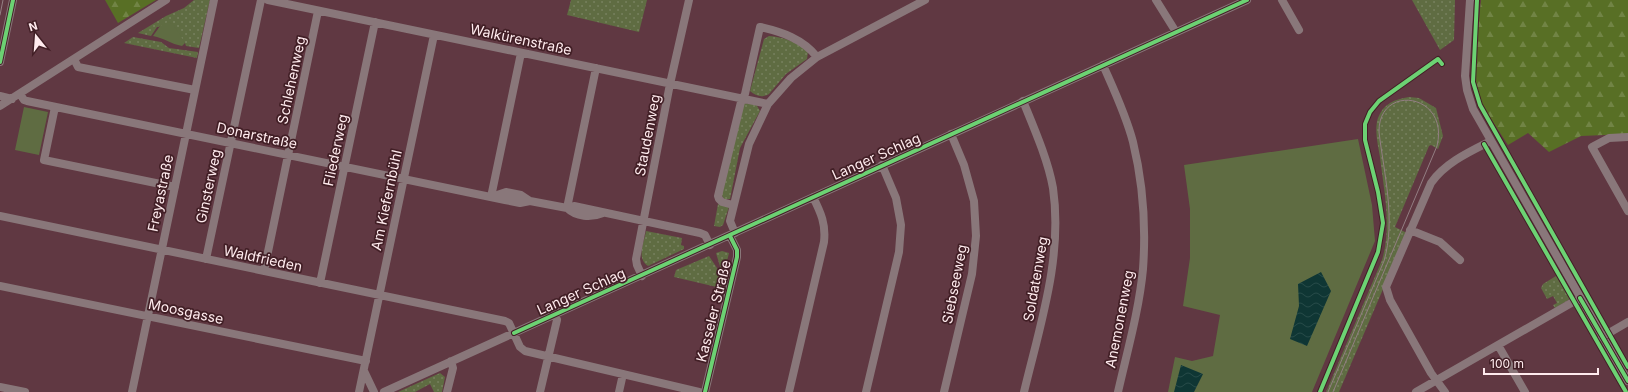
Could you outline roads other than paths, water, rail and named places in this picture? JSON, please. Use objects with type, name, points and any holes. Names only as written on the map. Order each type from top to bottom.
[{"type":"street","points":[[0,62],[13,0]]},
{"type":"street","name":"Freyastraße","points":[[132,392],[214,0]]},
{"type":"street","name":"Ginsterweg","points":[[206,259],[261,0]]},
{"type":"street","name":"Walkürenstraße","points":[[268,0],[768,104]]},
{"type":"street","name":"Staudenweg","points":[[642,276],[636,259],[670,84],[689,0]]},
{"type":"street","name":"Kasseler Straße","points":[[704,392],[737,257],[737,250],[730,221],[733,204],[748,144],[768,104],[791,78],[817,57],[925,0]]},
{"type":"street","points":[[1156,0],[1176,32]]},
{"type":"street","name":"Langer Schlag","points":[[384,392],[1247,0]]},
{"type":"street","points":[[1282,0],[1299,30]]},
{"type":"street","points":[[1470,0],[1465,76],[1467,90],[1473,109],[1628,381]]},
{"type":"street","points":[[0,106],[162,1]]},
{"type":"street","name":"Schlehenweg","points":[[264,271],[318,10]]},
{"type":"street","name":"Fliederweg","points":[[320,283],[375,22]]},
{"type":"street","points":[[733,204],[722,202],[718,196],[742,98],[745,94],[760,27],[777,31],[795,38],[810,49],[817,57]]},
{"type":"street","name":"Am Kiefernbühl","points":[[359,392],[434,34]]},
{"type":"street","points":[[491,197],[521,52]]},
{"type":"street","points":[[74,59],[78,67],[195,90]]},
{"type":"street","name":"Anemonenweg","points":[[1103,65],[1123,111],[1133,141],[1141,186],[1144,226],[1143,269],[1136,314],[1118,392]]},
{"type":"street","points":[[567,208],[596,68]]},
{"type":"street","name":"Donarstraße","points":[[20,94],[24,100],[55,107],[491,197],[506,192],[521,195],[530,201],[567,208],[572,213],[589,217],[603,212],[700,233],[705,235],[710,245]]},
{"type":"street","points":[[0,96],[12,99]]},
{"type":"street","name":"Soldatenweg","points":[[1023,101],[1040,143],[1052,187],[1056,232],[1050,282],[1024,392]]},
{"type":"street","points":[[55,107],[44,160],[175,187]]},
{"type":"street","name":"Siebseeweg","points":[[944,392],[972,274],[976,236],[974,201],[964,165],[951,134]]},
{"type":"street","points":[[1628,137],[1609,138],[1592,147],[1628,211]]},
{"type":"street","points":[[1445,392],[1431,373],[1390,300],[1386,287],[1430,183],[1438,173],[1448,165],[1491,141]]},
{"type":"street","points":[[866,392],[900,245],[901,225],[896,198],[882,165]]},
{"type":"street","points":[[789,392],[824,242],[825,230],[823,218],[813,197]]},
{"type":"street","name":"Waldfrieden","points":[[0,216],[505,320],[509,323],[520,347],[525,351],[699,392]]},
{"type":"street","points":[[1410,230],[1440,242],[1460,260]]},
{"type":"street","name":"Moosgasse","points":[[0,286],[366,361]]},
{"type":"street","points":[[1416,392],[1580,298]]},
{"type":"street","points":[[540,392],[557,320]]},
{"type":"street","points":[[1602,337],[1628,322]]},
{"type":"street","points":[[1498,345],[1524,392]]},
{"type":"street","points":[[448,392],[453,368],[451,361]]},
{"type":"street","points":[[364,371],[374,392]]},
{"type":"street","points":[[619,392],[623,374]]},
{"type":"street","points":[[0,387],[25,392]]},
{"type":"water","points":[[1321,272],[1331,291],[1307,346],[1290,339],[1299,306],[1298,284]]},
{"type":"water","points":[[1181,365],[1203,374],[1194,392],[1174,392]]},
{"type":"tram line","points":[[0,15],[3,0]]},
{"type":"tram line","points":[[1328,392],[1384,261],[1389,229],[1389,213],[1379,132],[1382,116],[1389,106],[1400,101],[1412,101],[1424,105],[1433,115],[1438,128],[1437,146],[1333,392]]}]
